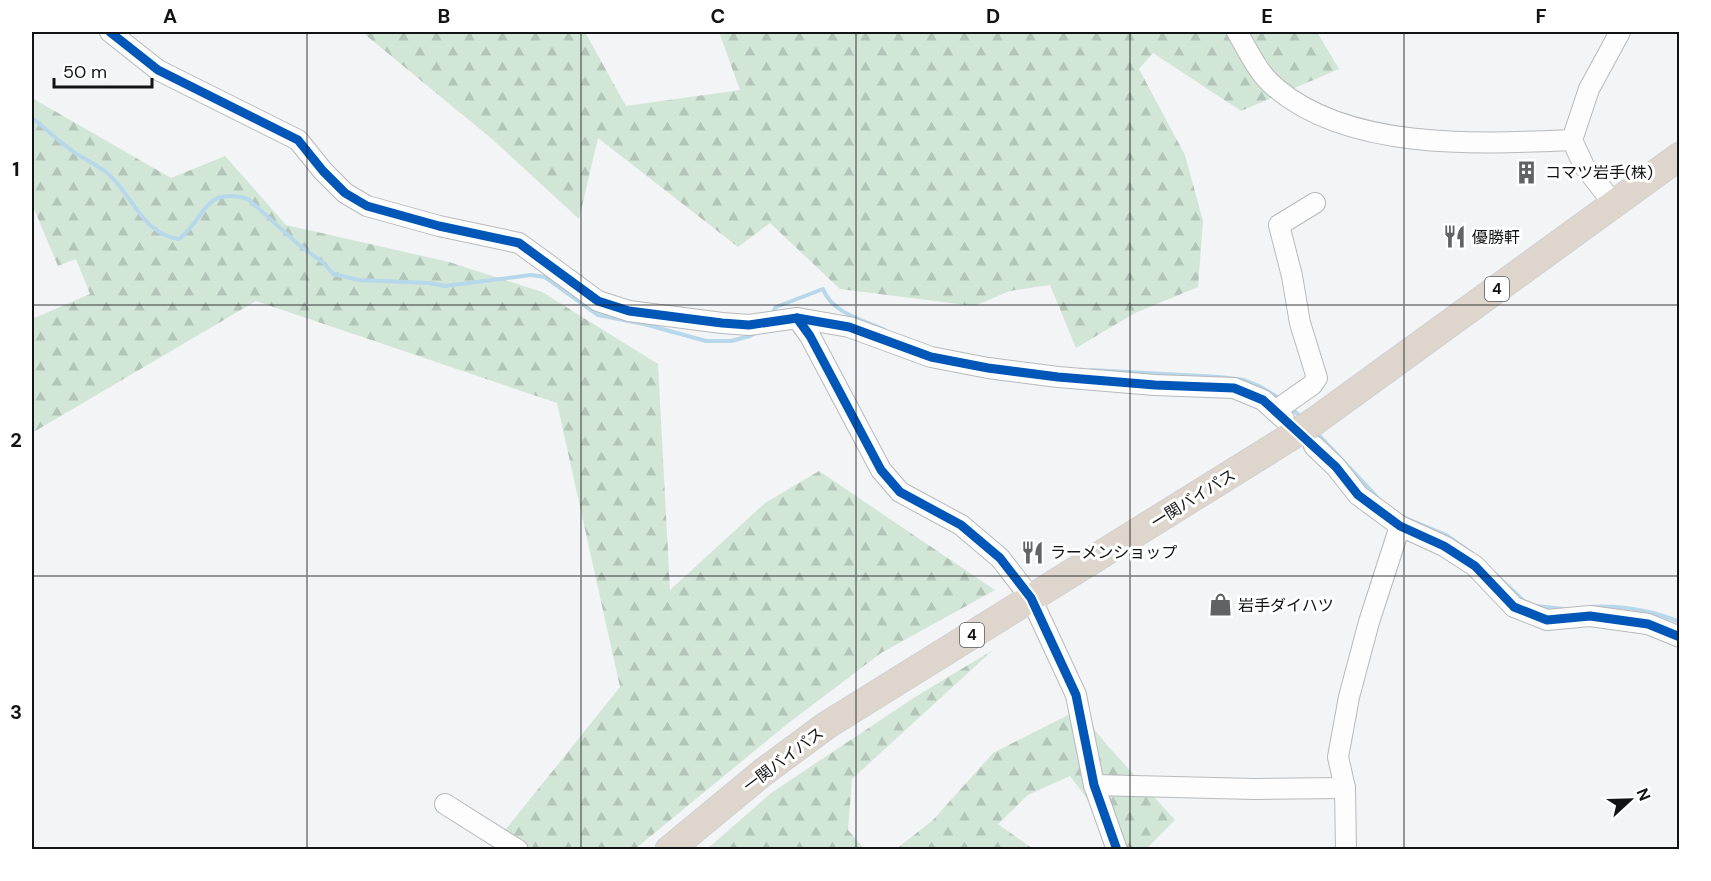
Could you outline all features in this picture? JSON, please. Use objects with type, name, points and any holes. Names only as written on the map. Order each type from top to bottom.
[{"type":"highway","name":"一関バイパス","points":[[669,849],[762,773],[827,725],[1031,598],[1282,423],[1315,434],[1614,204],[1680,156]]},
{"type":"street","points":[[110,32],[158,70],[298,141],[345,193],[367,206],[439,226],[519,243],[598,301],[629,311],[710,321],[754,324],[797,318],[849,327],[931,357],[988,368],[1058,377],[1234,388],[1263,400],[1282,423],[1317,378],[1300,323],[1292,276],[1279,225],[1315,203]]},
{"type":"street","points":[[1237,32],[1257,67],[1273,86],[1298,105],[1327,118],[1384,135],[1415,139],[1481,142],[1572,140]]},
{"type":"street","points":[[1614,204],[1584,166],[1572,140],[1589,89],[1620,32]]},
{"type":"street","points":[[797,318],[810,336],[881,470],[900,492],[961,525],[1000,558],[1031,598],[1076,695],[1094,785],[1117,849]]},
{"type":"street","points":[[1315,434],[1336,467],[1358,495],[1400,526],[1444,546],[1475,566],[1515,607],[1547,620],[1590,616],[1648,624],[1680,637]]},
{"type":"street","points":[[1346,849],[1345,788],[1338,757],[1349,697],[1369,622],[1400,526]]},
{"type":"street","points":[[1094,785],[1254,789],[1345,788]]},
{"type":"street","points":[[445,804],[518,849]]},
{"type":"green space","points":[[362,32],[585,32],[626,106],[740,90],[719,32],[1317,32],[1339,69],[1241,111],[1153,53],[1139,69],[1185,155],[1203,221],[1198,287],[1135,313],[1076,348],[1050,285],[1010,291],[974,306],[840,289],[770,223],[738,247],[598,138],[579,219],[492,139]]},
{"type":"green space","points":[[32,98],[171,178],[225,156],[286,225],[449,262],[542,292],[658,364],[670,590],[765,503],[819,471],[995,590],[881,653],[786,725],[635,849],[490,849],[620,687],[557,403],[256,301],[32,433],[32,319],[90,294],[76,259],[58,266],[32,204]]},
{"type":"green space","points":[[993,650],[852,779],[848,830],[864,849],[707,849],[771,793],[915,697]]},
{"type":"green space","points":[[1078,710],[1175,820],[1146,849],[1125,849],[1070,776],[1028,795],[998,824],[1033,849],[895,850],[933,820],[993,753]]},
{"type":"waterway","points":[[32,118],[72,151],[106,172],[146,221],[166,236],[179,239],[214,200],[233,196],[248,199],[299,245],[325,264],[333,274],[359,280],[429,283],[445,286],[531,275],[545,277],[598,315],[644,324],[706,341],[731,341],[757,332]]},
{"type":"waterway","points":[[771,315],[776,307],[823,289],[827,297],[841,310],[885,330]]},
{"type":"waterway","points":[[1091,370],[1244,380],[1282,400]]},
{"type":"waterway","points":[[1290,407],[1302,418]]},
{"type":"waterway","points":[[1316,432],[1378,498]]},
{"type":"waterway","points":[[1403,517],[1446,535],[1473,554]]},
{"type":"waterway","points":[[1494,573],[1526,603]]},
{"type":"waterway","points":[[1536,606],[1564,609]]},
{"type":"waterway","points":[[1589,607],[1635,609],[1680,622]]},
{"type":"cycle path","points":[[110,32],[158,70],[298,140],[323,171],[345,193],[367,206],[439,226],[519,243],[598,301],[629,311],[722,323],[749,325],[797,318],[849,327],[931,357],[988,368],[1058,377],[1155,385],[1234,388],[1263,400],[1336,467],[1358,495],[1400,526],[1444,546],[1475,566],[1514,607],[1547,620],[1590,616],[1648,624],[1680,637]]},
{"type":"cycle path","points":[[797,318],[810,336],[881,470],[900,492],[961,525],[1000,558],[1031,598],[1076,695],[1094,785],[1117,850]]},
{"type":"place","name":"コマツ岩手(株)","points":[[1527,172]]},
{"type":"place","name":"優勝軒","points":[[1454,237]]},
{"type":"place","name":"ラーメンショップ","points":[[1032,552]]},
{"type":"place","name":"岩手ダイハツ","points":[[1220,605]]}]
